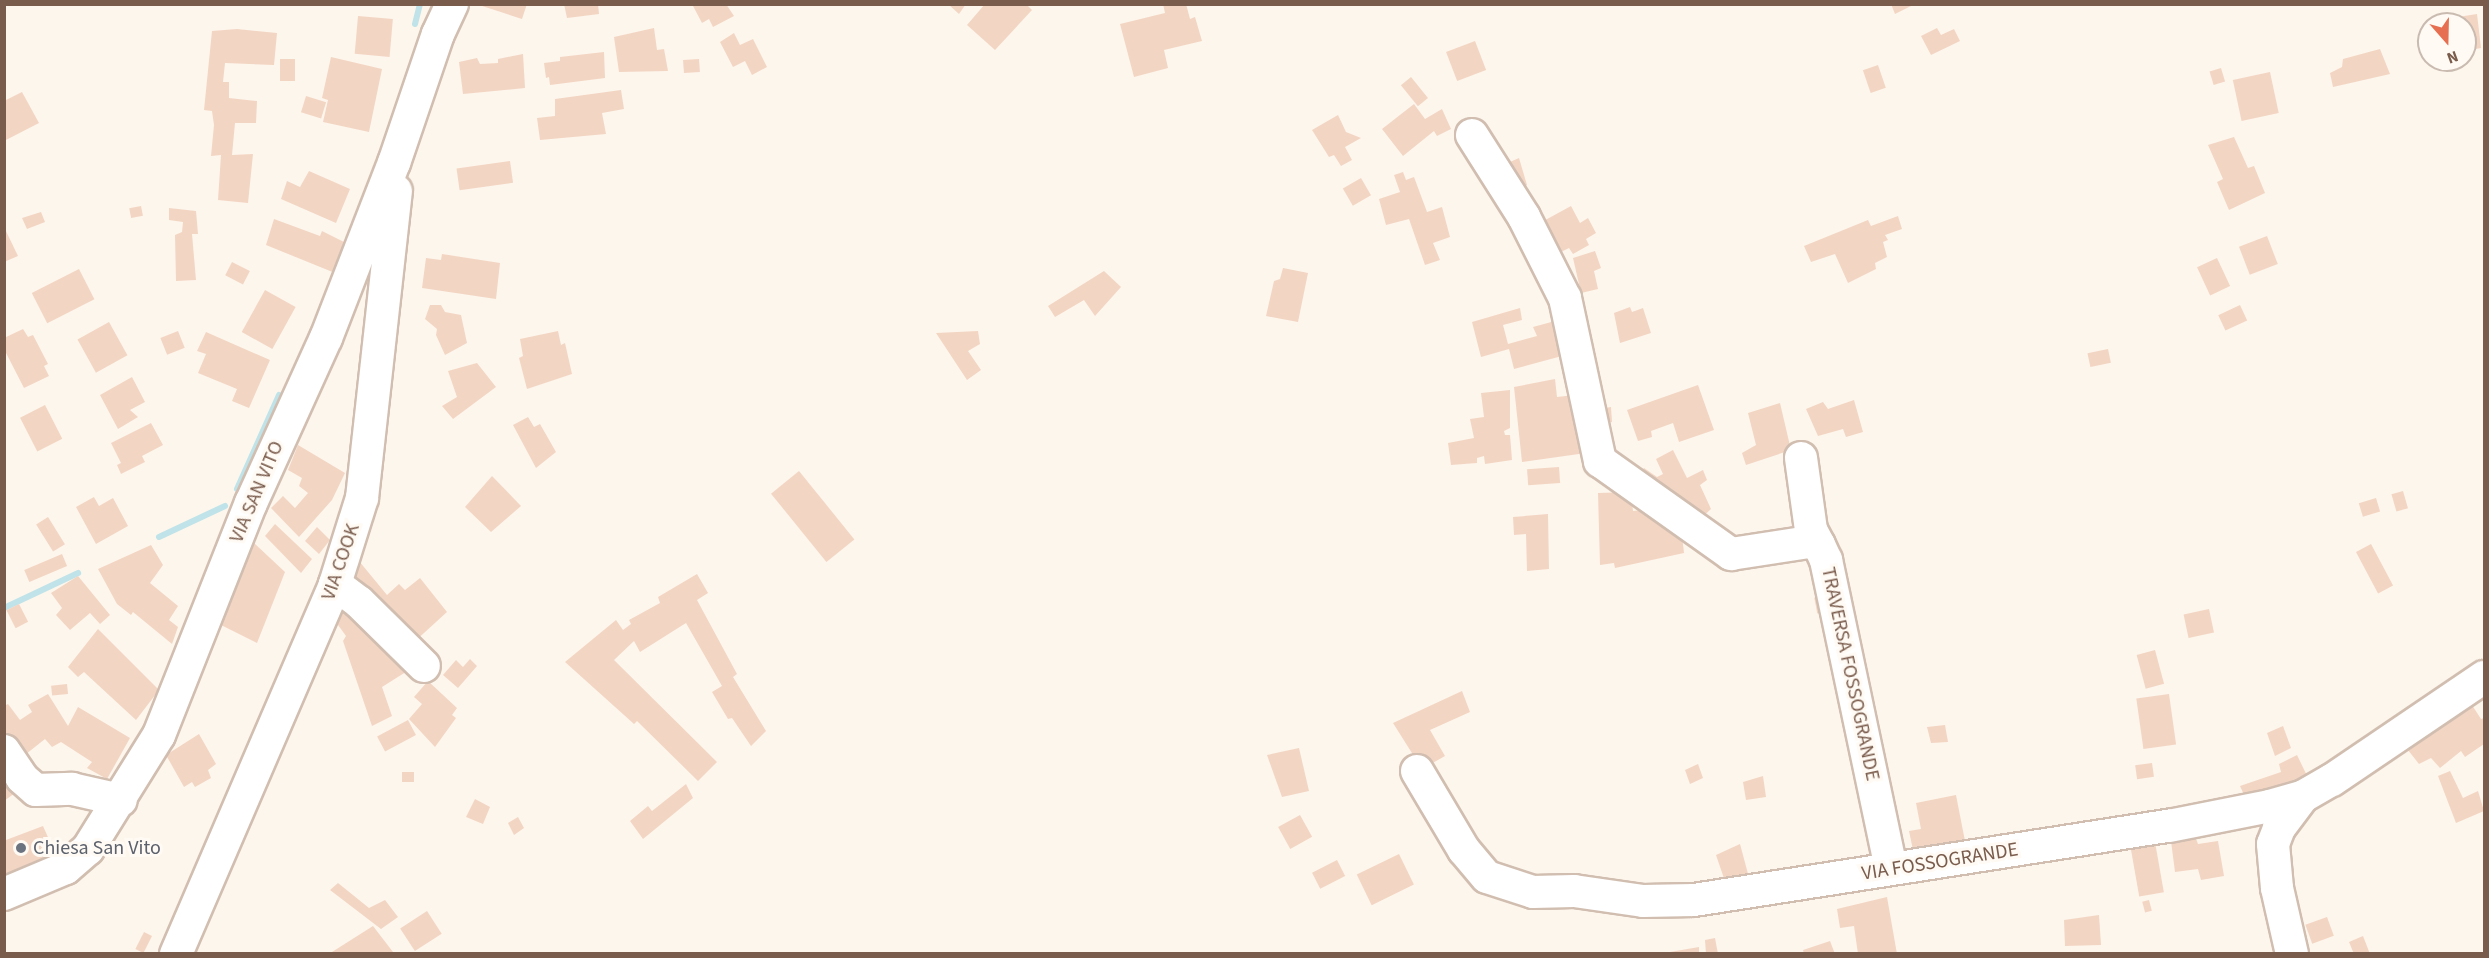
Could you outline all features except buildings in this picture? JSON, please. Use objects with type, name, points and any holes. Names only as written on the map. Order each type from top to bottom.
[{"type":"street","name":"VIA SAN VITO","points":[[4,894],[66,868],[88,849],[121,800],[159,735],[251,504],[326,338],[401,142],[440,19],[452,4]]},
{"type":"street","name":"TRAVERSA FOSSOGRANDE","points":[[1472,135],[1524,217],[1565,298],[1600,461],[1731,554],[1809,542],[1818,545],[1827,560],[1891,868]]},
{"type":"street","name":"VIA COOK","points":[[176,954],[335,584],[362,498],[401,142]]},
{"type":"street","points":[[1801,459],[1811,531],[1818,545]]},
{"type":"street","points":[[335,584],[359,602],[424,666]]},
{"type":"street","name":"VIA FOSSOGRANDE","points":[[1417,771],[1464,850],[1487,877],[1533,892],[1574,891],[1643,901],[1694,900],[1777,890],[1891,868],[2169,826],[2302,797],[2484,677]]},
{"type":"street","points":[[4,750],[22,778],[36,790],[72,789],[121,800]]},
{"type":"street","points":[[2292,954],[2277,888],[2272,844],[2279,828],[2302,797]]},
{"type":"waterway","points":[[415,24],[420,4]]},
{"type":"waterway","points":[[237,489],[279,395]]},
{"type":"waterway","points":[[159,537],[225,506]]},
{"type":"waterway","points":[[4,608],[78,573]]},
{"type":"place","name":"Chiesa San Vito","points":[[21,848]]}]
